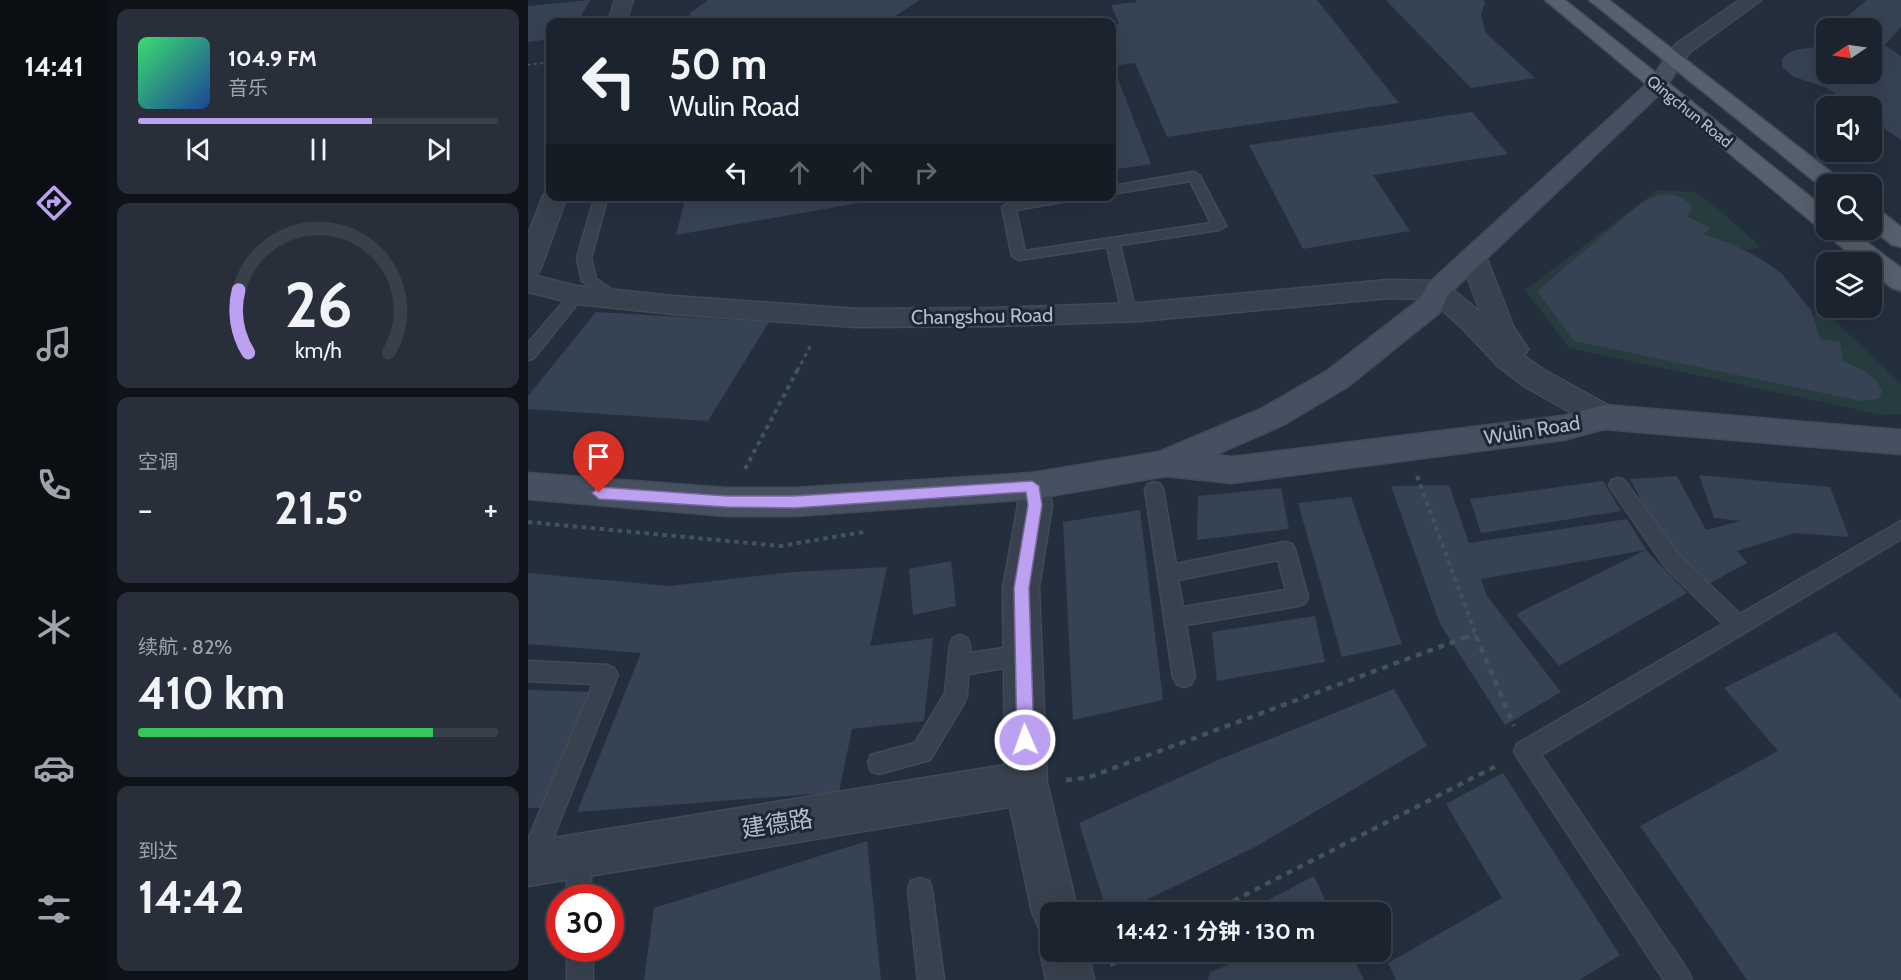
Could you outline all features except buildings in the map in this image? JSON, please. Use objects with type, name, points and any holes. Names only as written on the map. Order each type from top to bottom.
[{"type":"main road","name":"Qingchun Road","points":[[1554,0],[1816,213]]},
{"type":"main road","name":"Qingchun Road","points":[[1598,0],[1819,174]]},
{"type":"main road","points":[[1882,224],[1901,238]]},
{"type":"main road","points":[[1848,240],[1901,282]]},
{"type":"street","points":[[618,18],[624,0]]},
{"type":"street","points":[[1673,61],[1683,48],[1752,0]]},
{"type":"street","name":"Wulin Road","points":[[1159,476],[1272,417],[1337,379],[1430,305],[1437,290],[1658,85],[1673,61]]},
{"type":"street","points":[[528,268],[553,201]]},
{"type":"street","points":[[1473,257],[1500,328],[1534,378]]},
{"type":"street","name":"Changshou Road","points":[[528,283],[577,295],[826,316],[983,317],[1130,312],[1388,289],[1437,290]]},
{"type":"street","points":[[1437,290],[1472,321],[1508,359],[1534,378],[1604,417]]},
{"type":"street","name":"Wulin Road","points":[[528,486],[727,502],[794,502],[1232,470],[1563,428],[1604,417],[1901,442]]},
{"type":"street","points":[[1032,486],[1035,505],[1021,588],[1026,783],[1053,902]]},
{"type":"street","name":"建德路","points":[[529,864],[579,876],[1026,783]]},
{"type":"street","points":[[1066,962],[1070,980]]},
{"type":"lane","points":[[1044,201],[1009,207],[1019,256],[1219,226],[1194,176],[1116,189]]},
{"type":"lane","points":[[601,201],[584,258],[589,281],[619,299]]},
{"type":"lane","points":[[1112,241],[1130,312]]},
{"type":"lane","points":[[528,354],[577,295]]},
{"type":"lane","points":[[1159,476],[1168,574],[1184,677]]},
{"type":"lane","points":[[1618,485],[1673,562],[1738,625]]},
{"type":"lane","points":[[1674,978],[1525,752],[1901,529]]},
{"type":"lane","points":[[1168,574],[1285,550],[1298,597],[1174,618]]},
{"type":"lane","points":[[879,763],[922,752],[956,696],[960,655],[1023,655]]},
{"type":"lane","points":[[528,671],[607,675],[529,864]]},
{"type":"lane","points":[[920,890],[931,980]]},
{"type":"lane","points":[[580,962],[580,980]]},
{"type":"path","points":[[528,65],[546,63]]},
{"type":"path","points":[[727,502],[826,316]]},
{"type":"path","points":[[1232,902],[1525,752],[1475,634],[1406,448]]},
{"type":"path","points":[[1026,783],[1087,778],[1475,634]]},
{"type":"green space","points":[[1658,190],[1693,192],[1709,201],[1761,247],[1731,253],[1795,315],[1816,314],[1816,318],[1832,318],[1901,384],[1901,414],[1883,415],[1569,348],[1525,290]]},
{"type":"route","points":[[599,493],[727,502],[794,502],[1032,486],[1035,505],[1021,588],[1025,740]]}]
